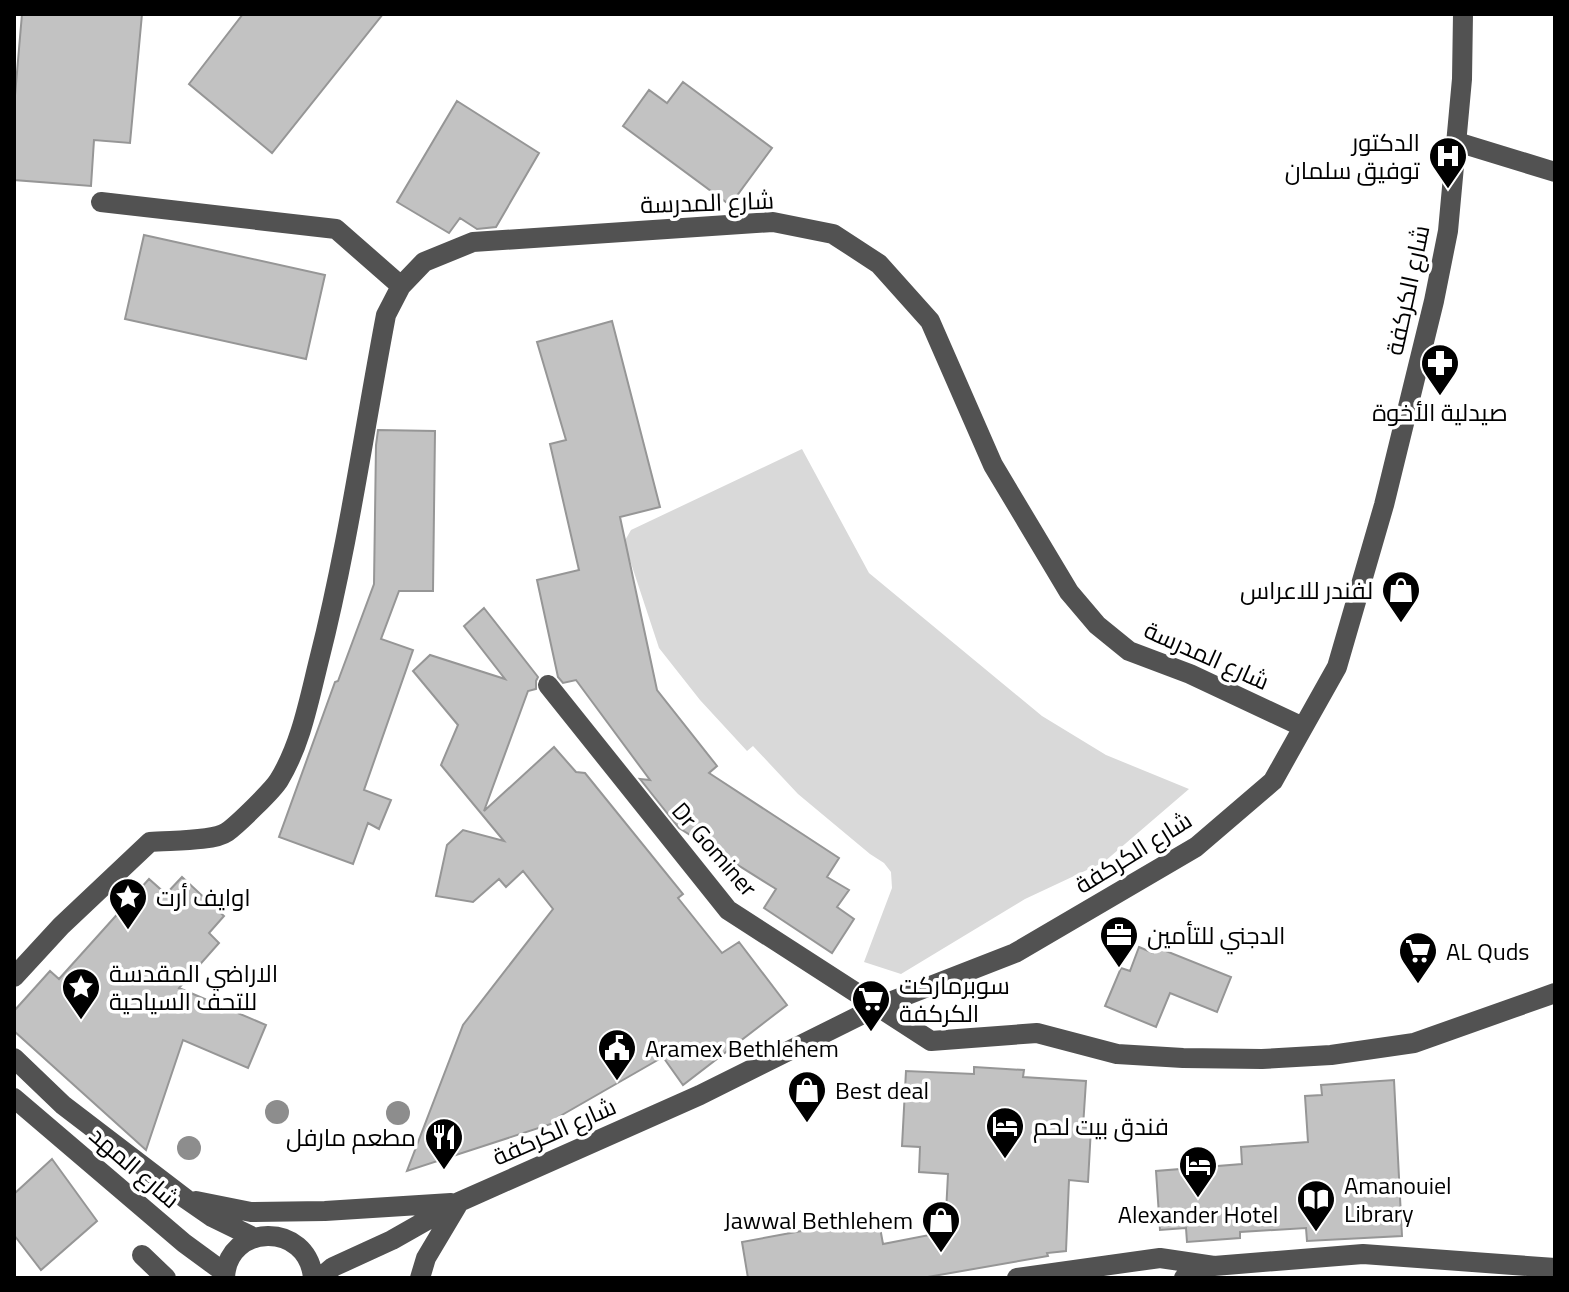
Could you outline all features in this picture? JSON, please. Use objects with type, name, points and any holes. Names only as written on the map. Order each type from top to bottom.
[{"type":"street","name":"شارع الكركفة","points":[[459,1202],[700,1095],[879,1006],[1015,953],[1196,847],[1273,781],[1337,667],[1384,505],[1448,231],[1462,79],[1463,14]]},
{"type":"street","points":[[1457,142],[1555,172]]},
{"type":"street","points":[[101,202],[336,229],[401,286]]},
{"type":"street","name":"شارع المدرسة","points":[[14,977],[61,926],[150,842],[184,842],[225,834],[278,783],[305,715],[336,592],[386,315],[401,286],[424,262],[473,242],[773,222],[833,234],[879,264],[930,321],[993,465],[1069,592],[1097,625],[1129,651],[1190,674],[1303,727]]},
{"type":"street","name":"Dr Gominer","points":[[548,685],[728,910],[931,1041],[1037,1033],[1117,1054],[1262,1059],[1331,1055],[1414,1043],[1555,993]]},
{"type":"street","points":[[14,1058],[63,1105],[212,1217],[262,1236],[279,1236],[293,1242],[304,1252],[313,1278]]},
{"type":"street","name":"شارع المهد","points":[[14,1098],[225,1275]]},
{"type":"street","points":[[186,1199],[251,1212],[325,1211],[459,1202]]},
{"type":"street","points":[[320,1278],[333,1267],[392,1240],[459,1202]]},
{"type":"street","points":[[420,1278],[426,1258],[459,1202]]},
{"type":"street","points":[[225,1275],[231,1257],[241,1245],[325,1211]]},
{"type":"street","points":[[1017,1278],[1160,1258],[1214,1266],[1363,1254],[1555,1268]]},
{"type":"street","points":[[142,1255],[166,1278]]},
{"type":"street","points":[[1184,1278],[1214,1266],[1238,1278]]},
{"type":"shaded area","points":[[802,449],[869,573],[1042,716],[1106,755],[1189,789],[1104,862],[1025,899],[901,974],[864,962],[892,888],[891,872],[798,794],[753,746],[747,751],[700,700],[659,648],[624,542],[631,530]]},
{"type":"building","points":[[22,14],[142,14],[130,143],[94,140],[91,186],[14,180],[14,107]]},
{"type":"building","points":[[243,14],[383,14],[272,153],[189,84]]},
{"type":"building","points":[[683,82],[772,148],[730,205],[623,126],[649,90],[667,103]]},
{"type":"building","points":[[457,101],[539,153],[496,227],[477,229],[460,218],[449,233],[397,202]]},
{"type":"building","points":[[144,235],[325,275],[306,359],[125,319]]},
{"type":"building","points":[[612,321],[660,507],[620,517],[657,690],[717,766],[709,773],[839,858],[827,877],[849,890],[837,907],[854,919],[832,953],[764,908],[776,889],[679,828],[640,779],[650,780],[576,680],[563,683],[558,677],[537,580],[579,570],[550,444],[566,440],[537,342]]},
{"type":"building","points":[[378,430],[435,431],[433,591],[399,591],[381,639],[413,650],[364,790],[391,800],[379,829],[368,823],[353,864],[279,837],[374,584]]},
{"type":"building","points":[[484,608],[538,677],[536,689],[528,691],[484,811],[554,747],[576,772],[585,773],[683,894],[678,898],[722,953],[739,942],[787,1005],[683,1085],[663,1057],[555,1119],[557,1122],[407,1171],[463,1025],[553,909],[523,871],[506,887],[499,879],[473,902],[436,896],[447,845],[463,830],[504,841],[441,765],[458,725],[413,671],[430,655],[505,679],[464,626]]},
{"type":"building","points":[[182,877],[224,916],[209,933],[219,943],[179,988],[266,1025],[248,1068],[183,1040],[146,1150],[14,1031],[14,1011],[50,971],[59,979],[149,879],[166,894]]},
{"type":"building","points":[[1139,947],[1153,953],[1156,947],[1231,977],[1217,1012],[1170,993],[1156,1027],[1105,1006],[1121,968],[1130,971]]},
{"type":"building","name":"فندق بيت لحم","points":[[974,1067],[1024,1070],[1023,1077],[1086,1081],[1083,1127],[1091,1128],[1088,1182],[1069,1180],[1066,1251],[922,1278],[748,1278],[742,1242],[834,1225],[835,1231],[879,1222],[883,1244],[945,1232],[948,1174],[919,1172],[920,1147],[902,1146],[906,1071],[974,1074]]},
{"type":"building","points":[[1394,1080],[1402,1236],[1307,1241],[1306,1228],[1240,1232],[1240,1238],[1187,1242],[1186,1228],[1160,1230],[1156,1171],[1242,1164],[1241,1147],[1308,1142],[1305,1096],[1322,1095],[1321,1085]]},
{"type":"building","points":[[52,1159],[97,1221],[41,1270],[14,1235],[14,1194]]},
{"type":"place","name":"الدكتور توفيق سلمان","points":[[1448,190]]},
{"type":"place","name":"صيدلية الأخوة","points":[[1440,397]]},
{"type":"place","name":"لفندر للاعراس","points":[[1401,624]]},
{"type":"place","name":"اوايف أرت","points":[[128,931]]},
{"type":"place","name":"الدجني للتأمين","points":[[1119,969]]},
{"type":"place","name":"AL Quds","points":[[1418,985]]},
{"type":"place","name":"الاراضي المقدسة للتحف السياحية","points":[[81,1021]]},
{"type":"place","name":"سوبرماركت الكركفة","points":[[871,1033]]},
{"type":"place","name":"Aramex Bethlehem","points":[[617,1082]]},
{"type":"place","name":"Best deal","points":[[807,1124]]},
{"type":"place","name":"فندق بيت لحم","points":[[1005,1160]]},
{"type":"place","name":"مطعم مارفل","points":[[444,1171]]},
{"type":"place","name":"Alexander Hotel","points":[[1198,1199]]},
{"type":"place","name":"Amanouiel Library","points":[[1316,1233]]},
{"type":"place","name":"Jawwal Bethlehem","points":[[941,1254]]}]
